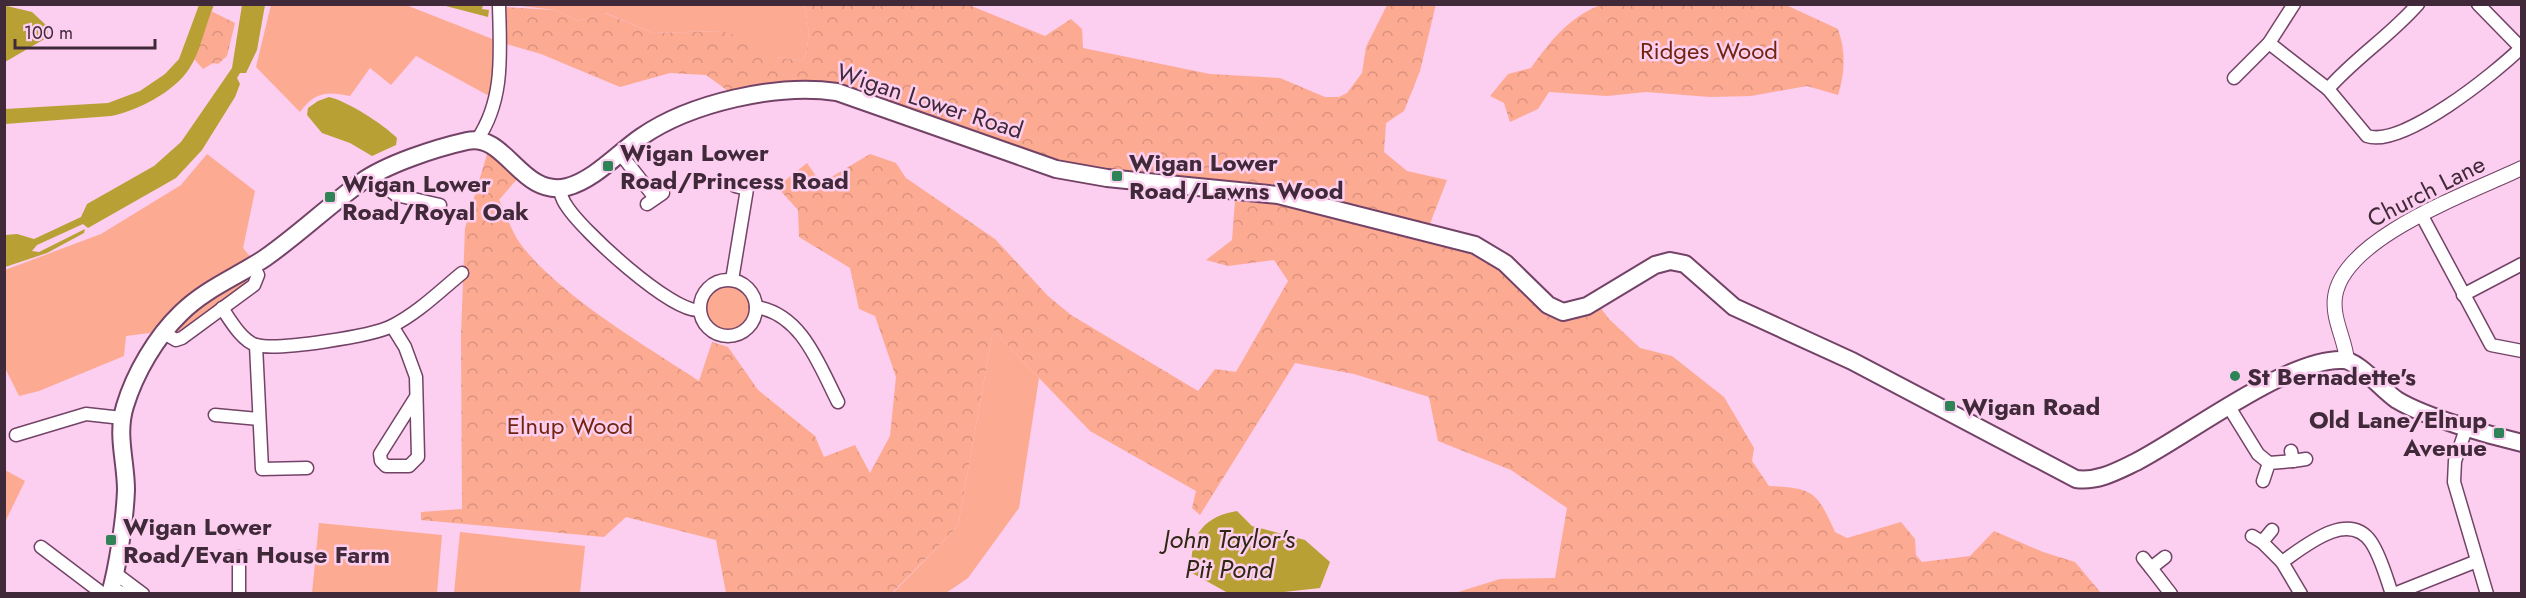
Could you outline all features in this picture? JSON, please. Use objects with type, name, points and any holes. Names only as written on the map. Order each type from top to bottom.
[{"type":"main road","name":"Wigan Lower Road","points":[[559,188],[583,180],[653,129],[692,110],[754,96],[815,89],[837,92],[1056,169],[1100,177],[1259,192],[1475,246],[1505,263],[1548,305],[1563,312],[1587,306],[1655,265],[1670,261],[1685,264],[1734,307],[1852,361],[2076,479],[2091,480],[2114,472],[2165,446],[2229,407]]},
{"type":"main road","points":[[113,589],[126,491],[120,441],[122,418],[132,386],[164,333],[188,306],[254,266],[371,176],[453,145],[477,140],[492,146],[530,180],[544,187],[559,188]]},
{"type":"main road","points":[[2229,407],[2293,371],[2320,363],[2347,360],[2400,402],[2522,443]]},
{"type":"street","points":[[477,140],[495,109],[500,61],[499,4]]},
{"type":"street","points":[[2234,78],[2269,43],[2294,4]]},
{"type":"street","points":[[2328,89],[2351,63],[2392,30],[2418,4]]},
{"type":"street","points":[[2269,43],[2328,89],[2363,133],[2379,137],[2436,114],[2490,76],[2521,49],[2478,4]]},
{"type":"street","points":[[619,152],[655,198]]},
{"type":"street","name":"Church Lane","points":[[2347,360],[2335,308],[2341,279],[2359,255],[2376,241],[2422,216],[2522,168]]},
{"type":"street","points":[[371,176],[396,195],[440,205]]},
{"type":"street","points":[[732,280],[747,189],[735,186]]},
{"type":"street","points":[[559,188],[565,205],[574,216],[621,263],[678,304],[693,311],[699,310]]},
{"type":"street","points":[[2422,216],[2491,345],[2522,351]]},
{"type":"street","points":[[2463,295],[2522,264]]},
{"type":"street","points":[[164,333],[179,339],[257,282],[258,274],[254,266]]},
{"type":"street","points":[[222,308],[246,338],[256,345],[308,344],[342,339],[392,326],[418,309],[462,273]]},
{"type":"street","points":[[732,280],[747,287],[755,300],[756,307],[752,322],[747,329],[730,336],[713,332],[702,319],[699,310],[700,302],[709,287],[716,282],[732,280]]},
{"type":"street","points":[[756,307],[775,312],[802,334],[838,401]]},
{"type":"street","points":[[392,326],[413,366],[416,398],[417,460],[409,466],[386,466],[381,461],[380,454],[416,398]]},
{"type":"street","points":[[256,345],[262,469],[307,468]]},
{"type":"street","points":[[2229,407],[2258,454],[2269,463]]},
{"type":"street","points":[[22,436],[86,414],[122,418]]},
{"type":"street","points":[[215,415],[260,419]]},
{"type":"street","points":[[2467,426],[2455,461],[2454,482],[2487,594]]},
{"type":"street","points":[[2269,463],[2297,457]]},
{"type":"street","points":[[2263,481],[2269,463]]},
{"type":"street","points":[[2282,562],[2332,531],[2351,529],[2362,534],[2372,543],[2393,594],[2477,561]]},
{"type":"street","points":[[2272,530],[2257,539],[2282,562],[2301,594]]},
{"type":"street","points":[[41,547],[113,589],[143,594]]},
{"type":"street","points":[[2165,557],[2147,563],[2171,594]]},
{"type":"street","points":[[240,594],[241,565]]},
{"type":"green space","points":[[504,4],[804,5],[808,40],[803,61],[776,57],[722,31],[653,33],[606,13],[578,21],[555,10]]},
{"type":"green space","name":"Elnup Wood","points":[[1436,4],[1420,71],[1404,111],[1386,123],[1384,152],[1407,171],[1447,180],[1424,239],[1473,249],[1499,260],[1560,319],[1581,316],[1600,307],[1609,319],[1640,348],[1672,356],[1724,397],[1754,448],[1752,461],[1769,486],[1796,488],[1812,495],[1823,508],[1835,532],[1847,538],[1901,522],[1915,539],[1916,555],[1922,562],[1970,556],[1994,531],[2043,552],[2075,562],[2101,593],[1455,593],[1500,579],[1555,578],[1567,508],[1511,470],[1438,441],[1429,397],[1354,374],[1295,363],[1200,515],[1192,508],[1196,491],[1090,431],[993,330],[958,526],[892,593],[726,593],[716,540],[626,517],[604,537],[421,520],[421,512],[462,509],[461,335],[465,228],[488,151],[518,178],[499,200],[513,232],[535,261],[555,281],[603,318],[699,381],[712,342],[728,347],[758,390],[815,436],[824,457],[855,445],[870,473],[890,436],[896,377],[875,316],[859,309],[850,268],[799,237],[798,210],[777,187],[807,163],[818,179],[828,179],[870,154],[896,163],[906,178],[995,239],[1048,296],[1071,315],[1198,391],[1215,369],[1236,372],[1288,281],[1274,260],[1228,266],[1206,260],[1232,240],[1236,188],[1080,171],[825,87],[735,96],[706,75],[670,73],[620,87],[541,54],[503,43],[504,7],[555,10],[578,21],[605,13],[653,33],[722,31],[742,38],[776,57],[803,61],[808,33],[804,5],[969,5],[1045,36],[1071,19],[1082,29],[1083,48],[1210,74],[1280,78],[1325,97],[1339,97],[1347,93],[1362,73],[1366,47],[1387,5]]},
{"type":"green space","name":"Ridges Wood","points":[[1603,4],[1786,5],[1838,29],[1844,62],[1838,95],[1807,86],[1751,96],[1710,97],[1646,92],[1607,96],[1549,92],[1538,109],[1510,122],[1504,103],[1490,96],[1508,74],[1531,68],[1546,48],[1571,22]]},
{"type":"green space","points":[[271,5],[406,5],[495,40],[491,97],[416,56],[391,85],[370,68],[350,96],[322,95],[311,100],[300,112],[256,67]]},
{"type":"green space","points":[[211,11],[235,23],[227,56],[218,64],[213,63],[203,69],[194,59]]},
{"type":"green space","points":[[207,154],[255,191],[243,248],[253,260],[157,332],[126,336],[124,356],[39,391],[19,396],[5,368],[5,270],[101,234],[181,185]]},
{"type":"green space","points":[[246,279],[247,285],[180,334],[174,334],[193,313]]},
{"type":"green space","points":[[730,284],[747,291],[754,308],[747,325],[730,332],[713,325],[706,308],[713,291]]},
{"type":"green space","points":[[993,330],[1039,378],[1019,508],[968,578],[946,593],[892,594],[958,526]]},
{"type":"green space","points":[[5,470],[25,481],[5,522]]},
{"type":"green space","points":[[319,523],[442,535],[437,593],[312,593]]},
{"type":"green space","points":[[460,532],[585,546],[580,593],[454,593]]},
{"type":"water","points":[[199,5],[214,5],[200,46],[189,69],[165,93],[132,110],[111,116],[5,124],[5,109],[108,103],[140,91],[165,74],[179,59]]},
{"type":"water","points":[[242,5],[265,5],[257,50],[246,73],[240,73],[237,78],[240,84],[235,97],[202,150],[176,178],[88,228],[83,224],[37,245],[32,251],[39,252],[85,229],[84,233],[47,253],[5,267],[5,235],[17,234],[34,239],[81,217],[87,204],[154,166],[181,142],[232,68]]},
{"type":"water","points":[[442,5],[483,5],[482,9],[489,10],[488,17]]},
{"type":"water","points":[[4,7],[32,12],[48,27],[48,37],[5,62]]},
{"type":"water","points":[[329,97],[355,108],[383,126],[397,138],[396,145],[372,156],[350,143],[322,133],[307,115],[308,108]]},
{"type":"water","name":"John Taylor's Pit Pond","points":[[1237,511],[1252,526],[1305,540],[1330,562],[1320,588],[1275,593],[1228,593],[1192,573],[1193,549],[1200,531],[1214,518]]},
{"type":"place","name":"Wigan Lower Road/Princess Road","points":[[608,166]]},
{"type":"place","name":"Wigan Lower Road/Lawns Wood","points":[[1117,176]]},
{"type":"place","name":"Wigan Lower Road/Royal Oak","points":[[330,197]]},
{"type":"place","name":"St Bernadette's","points":[[2235,376]]},
{"type":"place","name":"Wigan Road","points":[[1950,406]]},
{"type":"place","name":"Old Lane/Elnup Avenue","points":[[2499,433]]},
{"type":"place","name":"Wigan Lower Road/Evan House Farm","points":[[111,540]]}]
